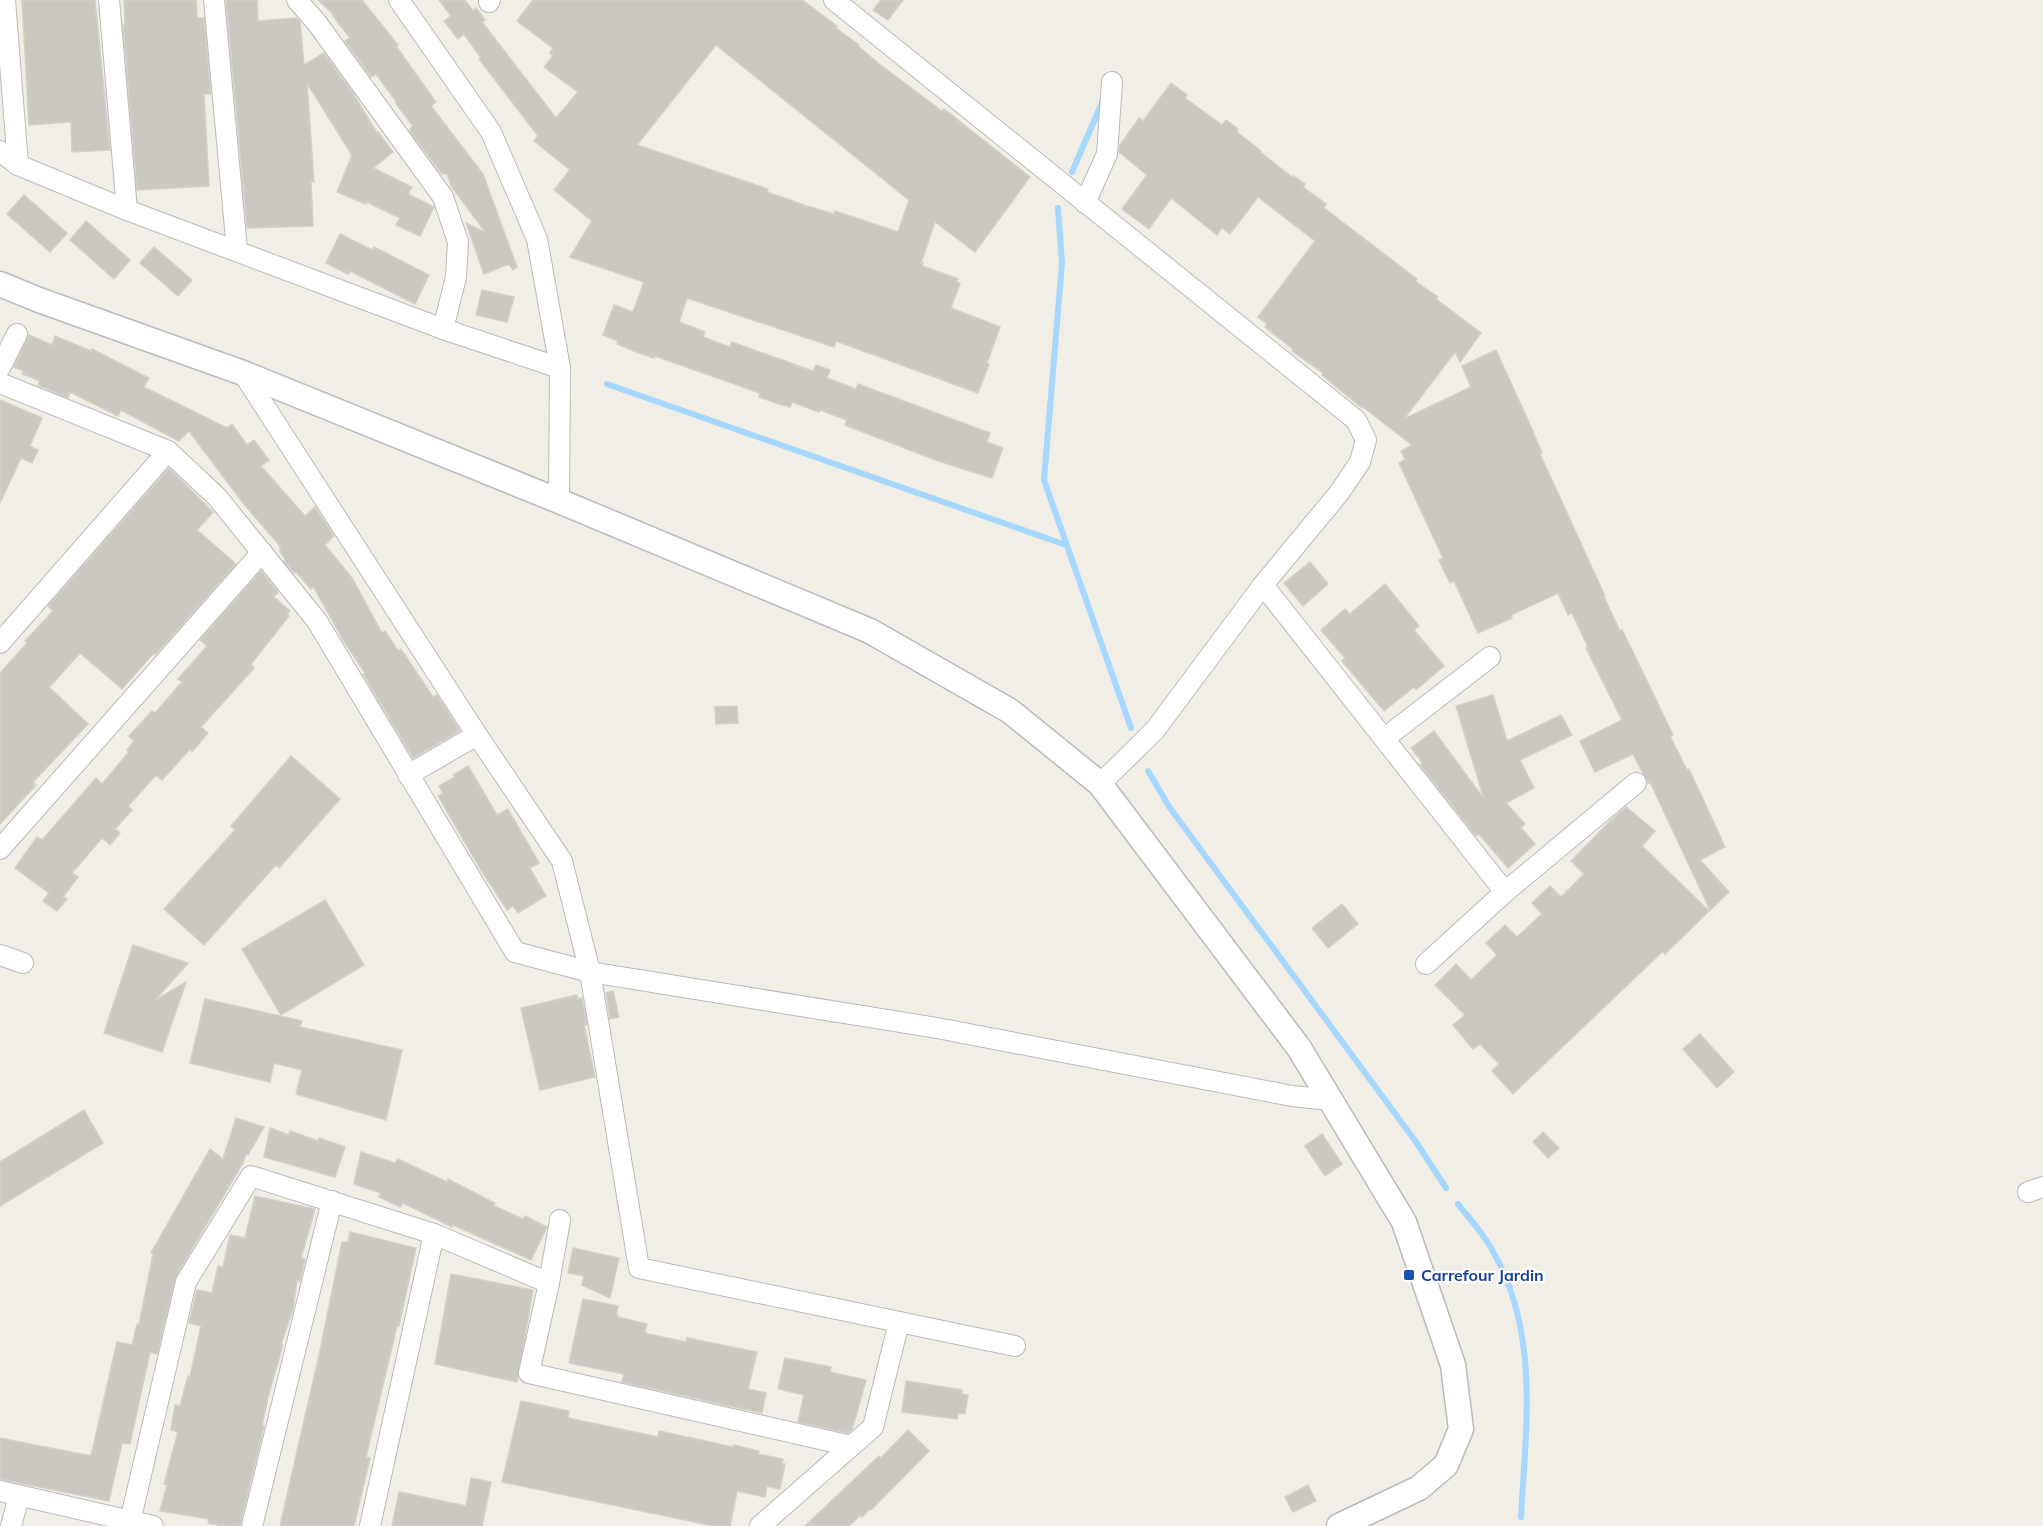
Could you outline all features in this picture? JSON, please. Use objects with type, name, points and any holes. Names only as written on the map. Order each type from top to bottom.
[{"type":"street","points":[[5,0],[18,165]]},
{"type":"street","points":[[109,0],[127,210]]},
{"type":"street","points":[[214,0],[237,250]]},
{"type":"street","points":[[297,0],[317,23],[443,197],[458,242],[456,277],[443,329]]},
{"type":"street","points":[[399,0],[492,132],[537,239],[560,368],[558,501]]},
{"type":"street","points":[[834,0],[1356,420],[1366,440],[1360,462],[1339,493],[1263,585],[1155,729],[1100,784]]},
{"type":"street","points":[[1085,203],[1107,154],[1112,82]]},
{"type":"street","points":[[0,151],[18,165],[127,210],[443,329],[560,368]]},
{"type":"street","points":[[0,284],[243,373],[870,631],[1010,711],[1100,784],[1299,1048],[1404,1222],[1453,1365],[1461,1429],[1446,1464],[1419,1488],[1340,1526]]},
{"type":"street","points":[[0,368],[17,334]]},
{"type":"street","points":[[243,373],[477,735],[562,861],[590,972],[639,1268],[1015,1346]]},
{"type":"street","points":[[0,383],[168,451],[217,497],[317,621],[515,952],[590,972],[937,1029],[1292,1096],[1330,1100]]},
{"type":"street","points":[[0,643],[168,451]]},
{"type":"street","points":[[0,849],[262,552]]},
{"type":"street","points":[[1263,585],[1505,892]]},
{"type":"street","points":[[1385,738],[1490,657]]},
{"type":"street","points":[[408,775],[477,735]]},
{"type":"street","points":[[1426,964],[1505,892],[1636,783]]},
{"type":"street","points":[[0,955],[23,963]]},
{"type":"street","points":[[130,1524],[186,1282],[251,1176],[434,1234],[549,1283]]},
{"type":"street","points":[[252,1526],[332,1201]]},
{"type":"street","points":[[560,1220],[529,1373],[851,1446]]},
{"type":"street","points":[[370,1526],[434,1234]]},
{"type":"street","points":[[760,1526],[873,1427],[899,1322]]},
{"type":"street","points":[[0,1491],[130,1524],[153,1526]]},
{"type":"street","points":[[11,1526],[19,1496]]},
{"type":"building","points":[[22,0],[95,0],[110,150],[72,152],[71,122],[29,125]]},
{"type":"building","points":[[124,0],[196,0],[197,18],[204,18],[211,94],[204,94],[209,186],[137,190],[123,25],[125,25]]},
{"type":"building","points":[[226,0],[257,0],[258,21],[297,18],[300,22],[304,65],[324,53],[352,92],[377,133],[393,152],[373,168],[412,187],[408,194],[434,207],[420,236],[396,225],[400,218],[367,202],[366,204],[337,192],[352,155],[307,83],[314,182],[311,181],[313,226],[247,228]]},
{"type":"building","points":[[318,0],[362,0],[398,45],[396,46],[436,102],[431,106],[483,174],[517,267],[513,270],[509,264],[484,274],[466,223],[486,233],[451,186],[447,174],[442,174],[409,130],[413,126],[396,101],[376,74],[371,77],[345,41],[350,38],[333,16],[335,16]]},
{"type":"building","points":[[439,0],[465,0],[473,11],[476,8],[485,20],[482,22],[556,118],[578,92],[544,67],[553,56],[550,53],[553,48],[517,21],[533,0],[802,0],[837,26],[836,28],[878,63],[942,111],[944,109],[1030,177],[975,252],[935,222],[921,263],[923,263],[922,266],[958,279],[956,282],[960,283],[951,308],[1000,327],[978,393],[836,341],[834,347],[687,298],[679,322],[705,332],[703,337],[730,347],[732,342],[813,371],[816,365],[830,370],[827,378],[856,389],[858,384],[990,433],[987,442],[1003,448],[992,478],[938,461],[845,425],[847,420],[820,410],[819,412],[792,402],[790,407],[776,403],[759,397],[760,393],[655,356],[654,358],[639,353],[603,335],[614,305],[633,312],[644,282],[570,257],[592,221],[554,190],[570,170],[534,141],[538,136],[479,59],[481,58],[464,34],[458,39],[444,21],[451,16]],"holes":[[[716,45],[909,200],[898,232],[835,211],[834,214],[807,206],[767,192],[768,189],[637,145]]]},
{"type":"building","points":[[881,0],[903,0],[888,20],[873,10]]},
{"type":"building","points":[[1171,83],[1187,95],[1185,98],[1222,125],[1226,120],[1238,129],[1237,132],[1260,152],[1292,177],[1305,184],[1303,187],[1326,204],[1324,208],[1417,279],[1415,281],[1438,297],[1436,299],[1481,333],[1460,362],[1455,352],[1404,419],[1471,387],[1462,366],[1496,350],[1604,597],[1633,652],[1673,735],[1670,736],[1687,770],[1689,769],[1725,847],[1700,860],[1729,892],[1710,910],[1650,782],[1648,783],[1633,754],[1595,772],[1580,741],[1622,720],[1586,648],[1588,647],[1572,613],[1568,615],[1558,593],[1478,633],[1454,581],[1450,583],[1439,560],[1443,558],[1399,463],[1405,460],[1401,451],[1412,445],[1292,351],[1293,349],[1265,327],[1267,324],[1258,317],[1315,241],[1258,197],[1230,234],[1222,228],[1217,235],[1171,198],[1149,229],[1122,209],[1147,175],[1119,152],[1120,145],[1139,118],[1143,121]]},
{"type":"building","points":[[24,195],[67,233],[50,252],[7,214]]},
{"type":"building","points":[[86,221],[130,260],[114,279],[70,240]]},
{"type":"building","points":[[340,234],[372,250],[374,247],[429,275],[415,304],[350,271],[348,274],[326,263]]},
{"type":"building","points":[[154,247],[192,280],[178,296],[140,263]]},
{"type":"building","points":[[482,290],[514,297],[507,322],[476,315]]},
{"type":"building","points":[[29,335],[52,345],[55,336],[91,351],[92,349],[149,378],[144,387],[227,428],[232,424],[247,445],[254,440],[269,460],[261,466],[305,516],[315,507],[334,536],[325,545],[352,578],[382,633],[385,631],[398,651],[401,649],[433,697],[437,695],[460,731],[413,758],[313,586],[311,589],[284,561],[280,546],[243,503],[189,431],[179,441],[121,410],[118,416],[70,392],[68,398],[38,385],[40,381],[22,374],[24,371],[14,367]]},
{"type":"building","points":[[0,400],[42,418],[30,446],[38,450],[32,463],[21,458],[0,503]]},
{"type":"building","points":[[169,468],[213,512],[197,530],[236,564],[122,689],[80,653],[49,687],[88,724],[33,782],[36,785],[0,824],[0,673],[53,611],[48,606]]},
{"type":"building","points":[[1310,562],[1328,584],[1303,606],[1284,583]]},
{"type":"building","points":[[261,571],[278,592],[274,597],[290,611],[287,614],[289,616],[251,664],[254,668],[201,727],[208,733],[192,752],[190,749],[162,780],[156,775],[128,806],[132,810],[115,829],[120,833],[110,845],[102,838],[72,873],[78,877],[63,897],[67,899],[57,911],[43,901],[49,893],[15,868],[37,837],[42,840],[96,778],[102,784],[129,752],[127,750],[134,741],[129,736],[152,711],[155,713],[182,682],[178,679],[207,646],[200,640]]},
{"type":"building","points":[[1385,584],[1419,626],[1414,630],[1444,666],[1416,690],[1414,687],[1384,711],[1342,661],[1345,658],[1321,630],[1345,609],[1350,614]]},
{"type":"building","points":[[1493,695],[1507,741],[1561,715],[1572,735],[1520,760],[1534,788],[1506,803],[1525,824],[1521,828],[1535,844],[1508,868],[1479,834],[1476,836],[1420,765],[1423,763],[1411,748],[1434,731],[1484,799],[1456,706]]},
{"type":"building","points":[[737,706],[738,723],[716,724],[715,707]]},
{"type":"building","points":[[291,756],[340,799],[279,868],[276,865],[204,945],[164,909],[235,830],[231,826]]},
{"type":"building","points":[[468,766],[497,815],[508,809],[539,863],[530,868],[546,896],[518,913],[513,906],[507,910],[438,796],[443,793],[439,786]]},
{"type":"building","points":[[1626,807],[1655,831],[1642,846],[1709,911],[1665,954],[1663,951],[1513,1094],[1492,1071],[1499,1064],[1480,1044],[1473,1049],[1453,1025],[1465,1015],[1435,985],[1456,964],[1471,980],[1497,955],[1486,943],[1505,925],[1517,937],[1542,914],[1532,903],[1550,886],[1561,897],[1584,874],[1571,861]]},
{"type":"building","points":[[325,900],[364,965],[281,1015],[242,949]]},
{"type":"building","points":[[1342,904],[1358,924],[1328,948],[1312,928]]},
{"type":"building","points":[[133,945],[188,963],[154,1001],[186,982],[162,1052],[104,1033]]},
{"type":"building","points":[[613,991],[619,1017],[610,1019],[606,993]]},
{"type":"building","points":[[577,995],[578,999],[582,998],[587,1025],[584,1025],[595,1077],[540,1090],[521,1008]]},
{"type":"building","points":[[205,999],[302,1021],[300,1027],[402,1050],[386,1120],[296,1094],[302,1070],[274,1063],[270,1082],[190,1063]]},
{"type":"building","points":[[1700,1034],[1734,1072],[1717,1088],[1683,1049]]},
{"type":"building","points":[[84,1110],[103,1143],[0,1206],[0,1162]]},
{"type":"building","points":[[236,1118],[264,1127],[176,1276],[157,1354],[150,1352],[130,1444],[122,1443],[109,1501],[0,1479],[0,1438],[91,1456],[117,1342],[132,1345],[137,1324],[139,1325],[153,1254],[151,1253],[210,1149],[223,1159]]},
{"type":"building","points":[[270,1128],[289,1135],[290,1131],[318,1141],[319,1138],[345,1147],[335,1177],[264,1157]]},
{"type":"building","points":[[1543,1132],[1559,1148],[1548,1158],[1533,1142]]},
{"type":"building","points":[[1322,1134],[1342,1164],[1325,1176],[1305,1146]]},
{"type":"building","points":[[361,1152],[395,1163],[398,1159],[447,1182],[448,1179],[495,1203],[494,1206],[523,1219],[525,1216],[547,1227],[531,1260],[453,1225],[452,1227],[403,1203],[400,1207],[379,1197],[381,1193],[354,1184]]},
{"type":"building","points":[[255,1196],[315,1209],[301,1258],[305,1259],[300,1281],[297,1280],[293,1309],[281,1344],[283,1345],[268,1397],[262,1426],[264,1426],[240,1526],[222,1526],[208,1523],[209,1519],[160,1511],[167,1485],[164,1484],[178,1432],[171,1430],[175,1405],[180,1406],[188,1376],[190,1377],[201,1326],[189,1323],[197,1290],[212,1293],[218,1266],[223,1267],[230,1235],[245,1238]]},
{"type":"building","points":[[350,1232],[416,1248],[366,1457],[370,1458],[354,1526],[280,1526],[342,1242],[348,1242]]},
{"type":"building","points":[[573,1248],[619,1258],[610,1298],[582,1285],[584,1276],[568,1273]]},
{"type":"building","points":[[451,1274],[533,1290],[517,1382],[435,1364]]},
{"type":"building","points":[[583,1299],[618,1306],[616,1315],[618,1317],[647,1324],[645,1332],[648,1334],[686,1342],[687,1338],[757,1352],[748,1389],[766,1393],[762,1413],[622,1382],[624,1374],[569,1363]]},
{"type":"building","points":[[785,1358],[831,1367],[830,1372],[866,1380],[852,1430],[848,1433],[798,1422],[804,1395],[778,1389]]},
{"type":"building","points":[[906,1381],[962,1390],[962,1394],[968,1395],[965,1414],[958,1413],[957,1419],[902,1412]]},
{"type":"building","points":[[521,1401],[569,1411],[568,1418],[658,1437],[659,1431],[733,1447],[734,1445],[759,1451],[758,1454],[783,1459],[782,1464],[785,1464],[780,1489],[767,1486],[765,1497],[737,1491],[730,1526],[714,1526],[502,1482]]},
{"type":"building","points":[[908,1430],[929,1451],[871,1510],[862,1517],[860,1515],[849,1526],[805,1526],[879,1456],[881,1458]]},
{"type":"building","points":[[471,1478],[491,1482],[482,1526],[392,1526],[399,1492],[466,1506]]},
{"type":"building","points":[[1308,1485],[1316,1501],[1293,1512],[1285,1497]]},
{"type":"waterway","points":[[1072,172],[1104,98]]},
{"type":"waterway","points":[[1058,208],[1062,263],[1044,480],[1131,728]]},
{"type":"waterway","points":[[607,384],[1066,545]]},
{"type":"waterway","points":[[1148,771],[1170,808],[1416,1142],[1446,1188]]},
{"type":"waterway","points":[[1458,1204],[1491,1248],[1507,1279],[1517,1312],[1523,1345],[1527,1414],[1521,1517]]},
{"type":"place","name":"Carrefour Jardin","points":[[1409,1275]]}]
